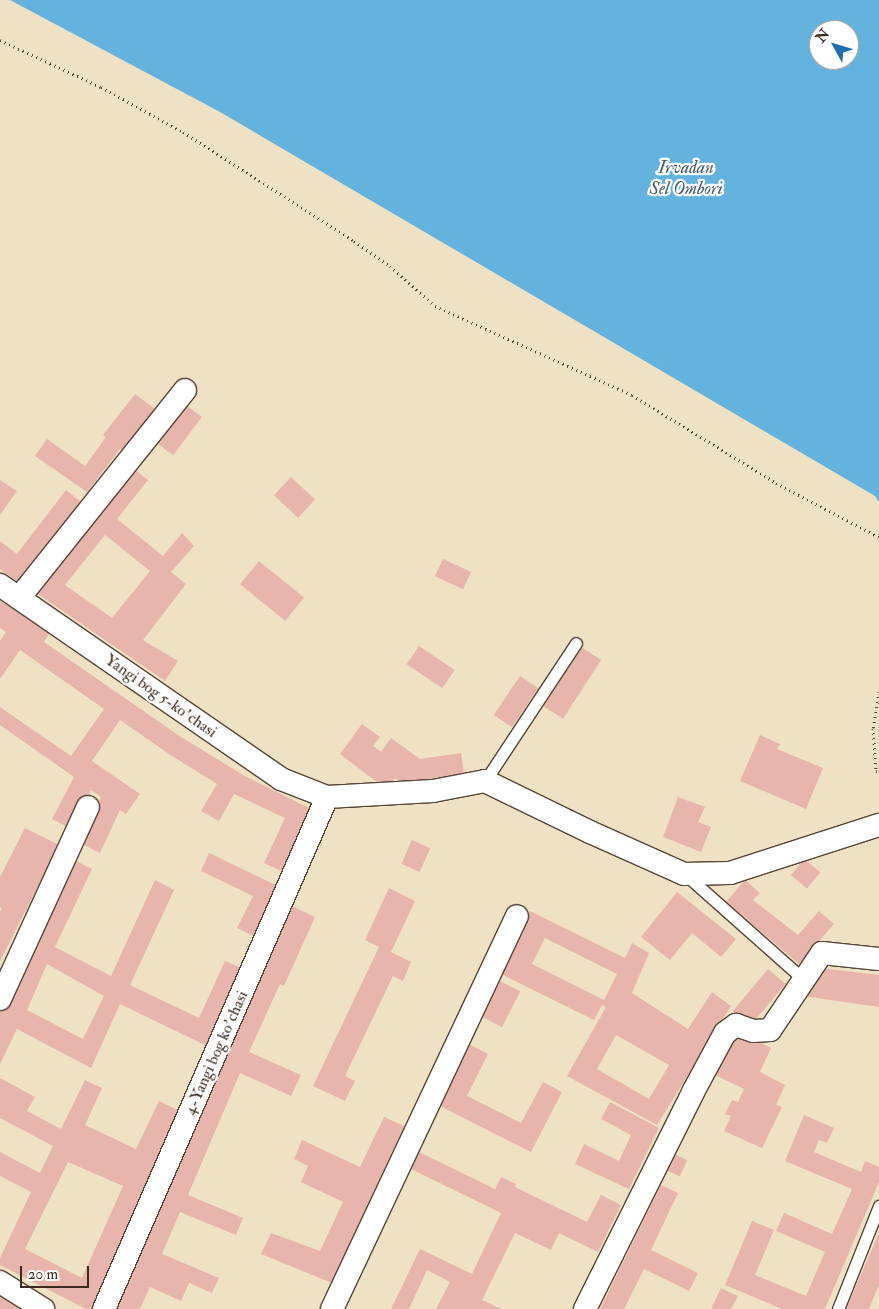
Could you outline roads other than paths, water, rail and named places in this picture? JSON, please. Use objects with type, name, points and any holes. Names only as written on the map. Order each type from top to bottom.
[{"type":"street","points":[[19,598],[185,390]]},
{"type":"street","name":"Yangi bog 5-koʼchasi","points":[[0,585],[282,779],[328,797]]},
{"type":"street","points":[[328,797],[433,791],[485,781],[590,832],[684,874],[730,873],[879,825]]},
{"type":"street","name":"4-Yangi bog koʼchasi","points":[[104,1309],[328,797]]},
{"type":"street","points":[[0,999],[88,807]]},
{"type":"street","points":[[332,1309],[517,916]]},
{"type":"street","points":[[585,1309],[693,1092],[725,1033],[736,1025],[753,1030],[770,1030],[822,953],[879,959]]},
{"type":"street","points":[[0,1282],[43,1309]]},
{"type":"lane","points":[[485,781],[576,643]]},
{"type":"lane","points":[[684,874],[803,979]]},
{"type":"lane","points":[[838,1309],[879,1206]]},
{"type":"water","name":"Irvadan Sel Ombori","points":[[10,0],[879,0],[879,502],[875,496],[220,112]]}]
